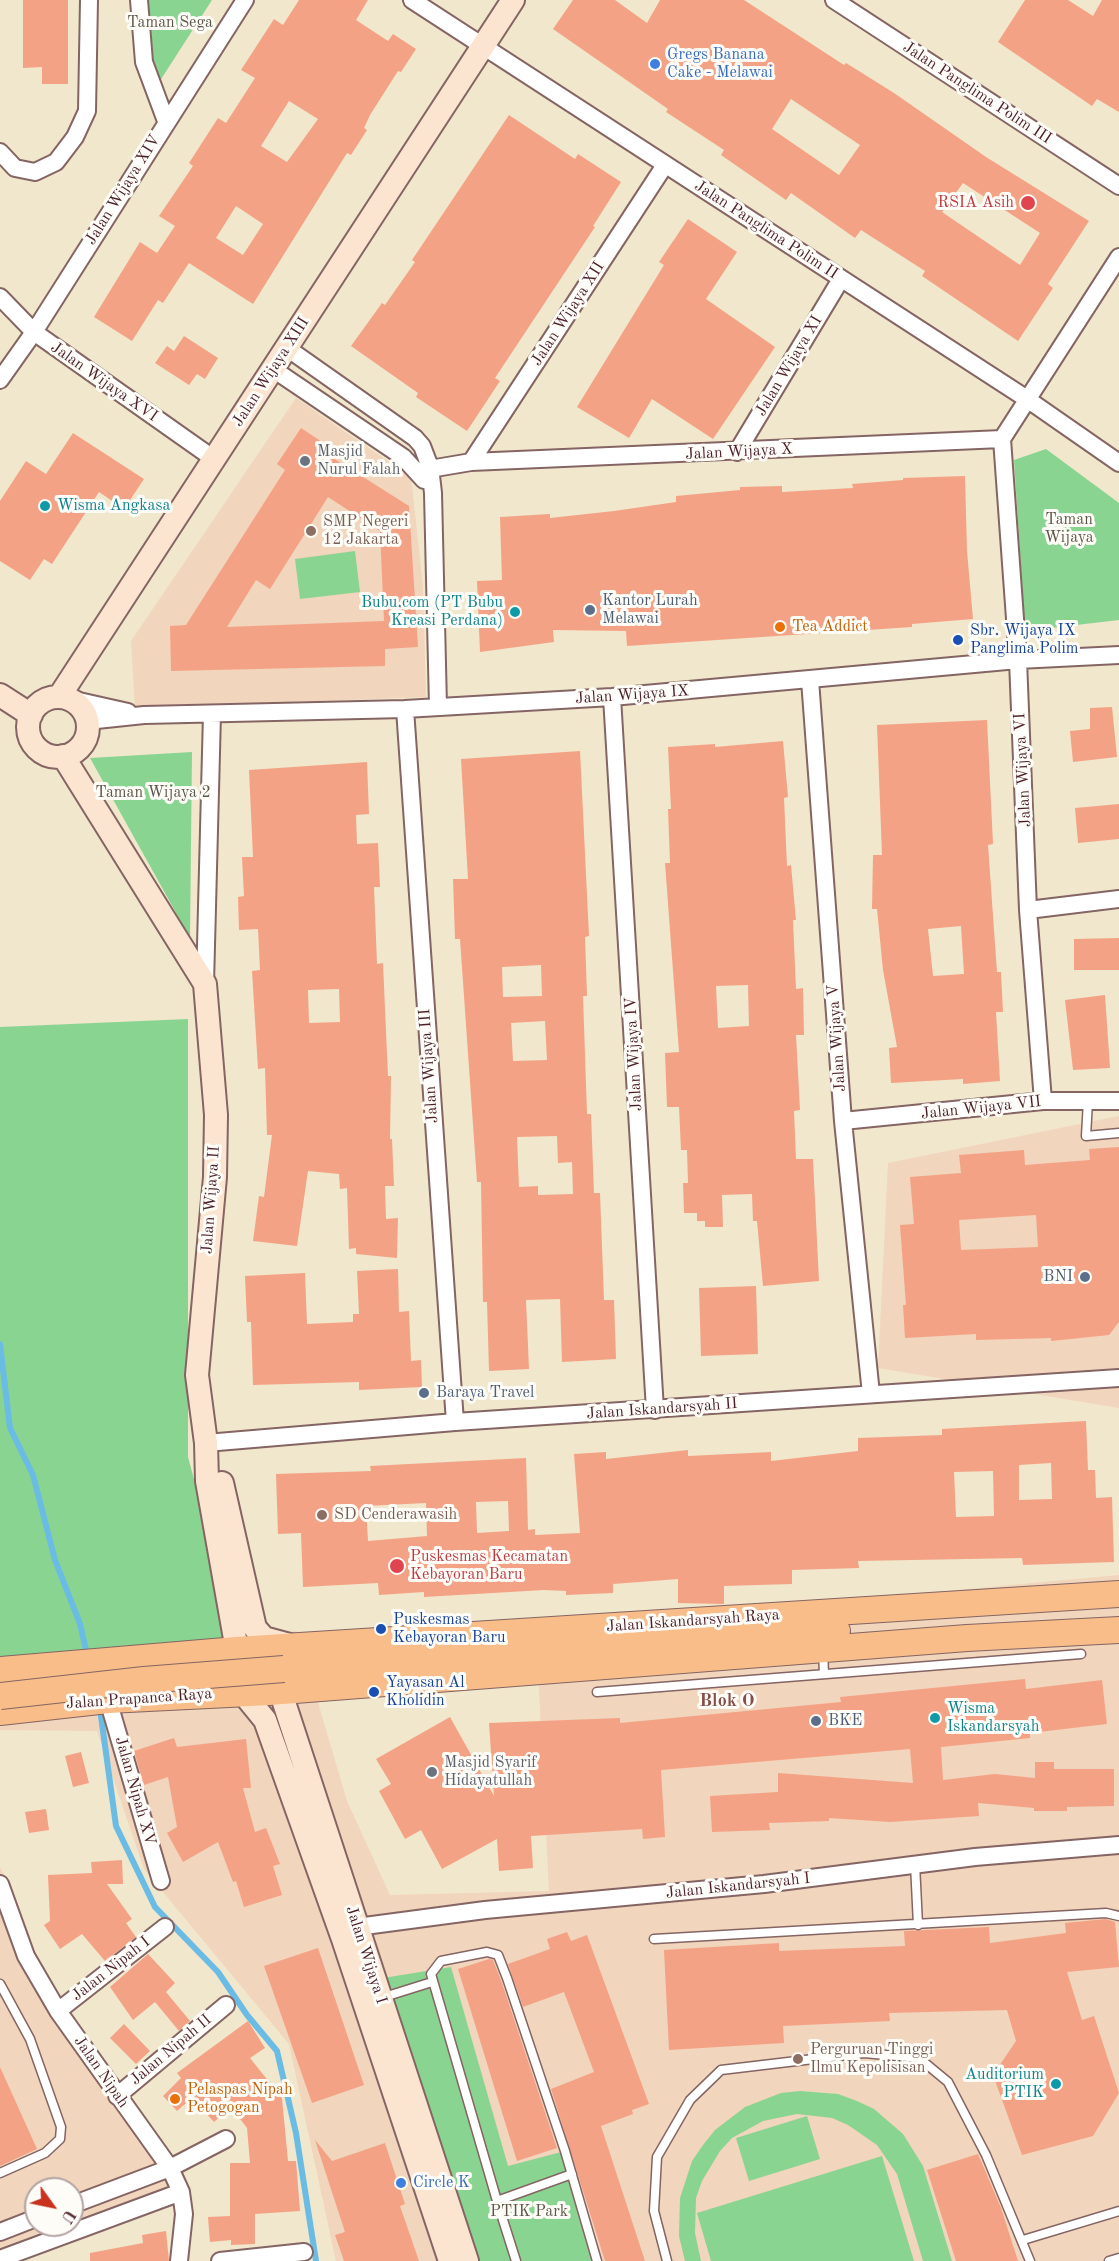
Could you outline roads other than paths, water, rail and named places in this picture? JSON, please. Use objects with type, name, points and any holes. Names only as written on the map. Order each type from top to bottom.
[{"type":"main road","name":"Jalan Iskandarsyah Raya","points":[[268,1649],[1119,1594]]},
{"type":"main road","points":[[0,1696],[144,1680],[1119,1612]]},
{"type":"main road","points":[[279,1692],[836,1660],[1119,1630]]},
{"type":"main road","points":[[0,1670],[268,1649]]},
{"type":"main road","name":"Jalan Prapanca Raya","points":[[0,1712],[108,1700],[279,1692]]},
{"type":"street","points":[[0,152],[15,168],[35,172],[56,162],[75,137],[87,111],[89,0]]},
{"type":"street","points":[[139,0],[144,62],[166,121]]},
{"type":"street","name":"Jalan Wijaya XIV","points":[[0,380],[34,332],[245,0]]},
{"type":"street","name":"Jalan Panglima Polim II","points":[[412,0],[482,48],[1027,399],[1119,463]]},
{"type":"street","name":"Jalan Wijaya XIII","points":[[64,698],[214,459],[513,0]]},
{"type":"street","name":"Jalan Panglima Polim III","points":[[834,0],[1119,186]]},
{"type":"street","name":"Jalan Wijaya XII","points":[[471,462],[664,165]]},
{"type":"street","points":[[1002,439],[1119,257]]},
{"type":"street","name":"Jalan Wijaya XI","points":[[737,452],[841,279]]},
{"type":"street","name":"Jalan Wijaya XVI","points":[[0,297],[34,332],[214,459]]},
{"type":"street","points":[[287,348],[415,438],[422,446],[424,469],[433,493],[438,707]]},
{"type":"street","points":[[273,369],[424,469]]},
{"type":"street","name":"Jalan Wijaya X","points":[[424,469],[471,462],[1002,439]]},
{"type":"street","name":"Jalan Wijaya VI","points":[[1002,439],[1018,660],[1028,910],[1043,1101]]},
{"type":"street","name":"Jalan Wijaya IX","points":[[87,721],[144,715],[405,709],[612,697],[810,681],[1018,660],[1119,655]]},
{"type":"street","name":"Jalan Wijaya V","points":[[810,681],[843,1121],[871,1394]]},
{"type":"street","points":[[0,695],[31,715]]},
{"type":"street","name":"Jalan Wijaya IV","points":[[612,697],[655,1410]]},
{"type":"street","points":[[64,698],[79,706],[87,721],[87,733],[82,744],[74,752],[63,756],[46,754],[33,744],[28,728],[31,715],[42,702],[64,698]]},
{"type":"street","name":"Jalan Wijaya IX","points":[[64,698],[144,715]]},
{"type":"street","name":"Jalan Wijaya III","points":[[405,709],[455,1422]]},
{"type":"street","name":"Jalan Wijaya II","points":[[212,714],[205,984],[216,1115],[215,1176],[197,1375],[209,1443],[255,1628],[264,1638],[296,1647]]},
{"type":"street","name":"Jalan Wijaya II","points":[[63,756],[205,984]]},
{"type":"street","points":[[1028,910],[1119,899]]},
{"type":"street","name":"Jalan Wijaya VII","points":[[843,1121],[1043,1101],[1119,1101]]},
{"type":"street","name":"Jalan Iskandarsyah II","points":[[209,1443],[455,1422],[1119,1378]]},
{"type":"street","name":"Jalan Wijaya II","points":[[209,1443],[207,1481],[237,1650]]},
{"type":"street","name":"Jalan Wijaya I","points":[[268,1649],[279,1692],[357,1927],[372,2001],[450,2261]]},
{"type":"street","name":"Jalan Wijaya I","points":[[243,1693],[265,1720],[372,2001],[467,2261]]},
{"type":"street","name":"Jalan Nipah XV","points":[[108,1700],[161,1881]]},
{"type":"street","name":"Jalan Iskandarsyah I","points":[[357,1927],[485,1910],[764,1884],[915,1864],[1119,1845]]},
{"type":"street","name":"Jalan Nipah","points":[[0,1884],[26,1956],[58,2011],[170,2168],[181,2192],[184,2214],[179,2261]]},
{"type":"street","name":"Jalan Nipah I","points":[[58,2011],[165,1927]]},
{"type":"street","name":"Jalan Nipah II","points":[[117,2096],[226,2005]]},
{"type":"street","points":[[84,2200],[170,2168],[225,2139]]},
{"type":"street","points":[[0,2259],[181,2192]]},
{"type":"street","points":[[0,2232],[24,2223]]},
{"type":"street","points":[[220,2261],[304,2252]]},
{"type":"lane","points":[[1088,1101],[1086,1136],[1119,1133]]},
{"type":"lane","points":[[597,1692],[836,1660],[1081,1654]]},
{"type":"lane","points":[[915,1864],[918,1925]]},
{"type":"lane","points":[[654,1939],[1106,1913],[1119,1916]]},
{"type":"lane","points":[[516,2261],[431,1974],[441,1961],[487,1952],[498,1955],[572,2174],[597,2261]]},
{"type":"lane","points":[[372,2001],[432,1982]]},
{"type":"lane","points":[[0,1984],[30,2040],[61,2127],[60,2139],[45,2154],[0,2173]]},
{"type":"lane","points":[[667,2261],[654,2211],[657,2157],[690,2100],[721,2070],[864,2053],[919,2058],[948,2082],[986,2155],[1030,2261]]},
{"type":"lane","points":[[497,2201],[572,2174]]},
{"type":"lane","points":[[1023,2240],[1119,2211]]},
{"type":"lane","points":[[1109,2261],[1119,2258]]},
{"type":"waterway","points":[[0,1344],[10,1428],[33,1475],[55,1560],[80,1624],[87,1654]]},
{"type":"waterway","points":[[100,1709],[116,1826],[155,1907],[218,1972],[247,2015],[277,2051],[296,2133],[316,2261]]},
{"type":"place","name":"Gregs Banana Cake - Melawai","points":[[655,64]]},
{"type":"place","name":"RSIA Asih","points":[[1028,203]]},
{"type":"place","name":"Masjid Nurul Falah","points":[[305,461]]},
{"type":"place","name":"Wisma Angkasa","points":[[45,506]]},
{"type":"place","name":"SMP Negeri 12 Jakarta","points":[[311,531]]},
{"type":"place","name":"Kantor Lurah Melawai","points":[[590,610]]},
{"type":"place","name":"Bubu.com (PT Bubu Kreasi Perdana)","points":[[515,612]]},
{"type":"place","name":"Tea Addict","points":[[780,627]]},
{"type":"place","name":"Sbr. Wijaya IX Panglima Polim","points":[[958,640]]},
{"type":"place","name":"BNI","points":[[1085,1277]]},
{"type":"place","name":"Baraya Travel","points":[[424,1393]]},
{"type":"place","name":"SD Cenderawasih","points":[[322,1515]]},
{"type":"place","name":"Puskesmas Kecamatan Kebayoran Baru","points":[[397,1566]]},
{"type":"place","name":"Puskesmas Kebayoran Baru","points":[[381,1629]]},
{"type":"place","name":"Yayasan Al Kholidin","points":[[374,1692]]},
{"type":"place","name":"Wisma Iskandarsyah","points":[[935,1718]]},
{"type":"place","name":"BKE","points":[[816,1721]]},
{"type":"place","name":"Masjid Syarif Hidayatullah","points":[[432,1772]]},
{"type":"place","name":"Perguruan Tinggi Ilmu Kepolisisan","points":[[798,2059]]},
{"type":"place","name":"Auditorium PTIK","points":[[1056,2084]]},
{"type":"place","name":"Pelaspas Nipah Petogogan","points":[[175,2099]]},
{"type":"place","name":"Circle K","points":[[401,2183]]},
{"type":"district","name":"Blok O","points":[[727,1701]]},
{"type":"park label","name":"Taman Sega","points":[[170,23]]},
{"type":"park label","name":"Taman Wijaya","points":[[1069,529]]},
{"type":"park label","name":"Taman Wijaya 2","points":[[153,793]]},
{"type":"park label","name":"PTIK Park","points":[[529,2212]]}]
